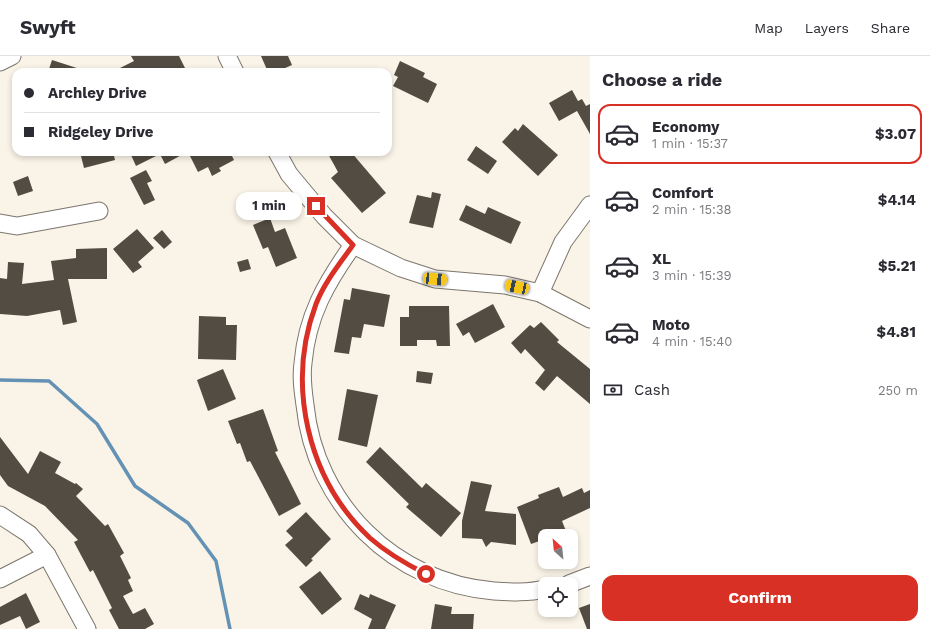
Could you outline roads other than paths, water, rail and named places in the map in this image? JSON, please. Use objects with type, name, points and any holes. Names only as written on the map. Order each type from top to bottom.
[{"type":"street","points":[[0,62],[12,56]]},
{"type":"street","points":[[227,56],[233,68]]},
{"type":"street","points":[[279,156],[289,174],[324,216],[353,245],[401,268],[435,279],[505,285],[540,292],[590,319]]},
{"type":"street","points":[[540,292],[563,242],[590,205]]},
{"type":"street","points":[[0,223],[17,226],[99,211]]},
{"type":"street","points":[[353,245],[336,268],[317,302],[308,329],[302,364],[306,418],[313,449],[324,474],[344,509],[370,538],[403,562],[438,579],[478,589],[510,592],[538,590]]},
{"type":"street","points":[[0,515],[29,534],[47,555],[87,629]]},
{"type":"street","points":[[0,579],[47,555]]},
{"type":"street","points":[[578,581],[590,576]]},
{"type":"waterway","points":[[0,380],[49,381],[97,424],[135,486],[188,523],[216,561],[230,629]]}]
